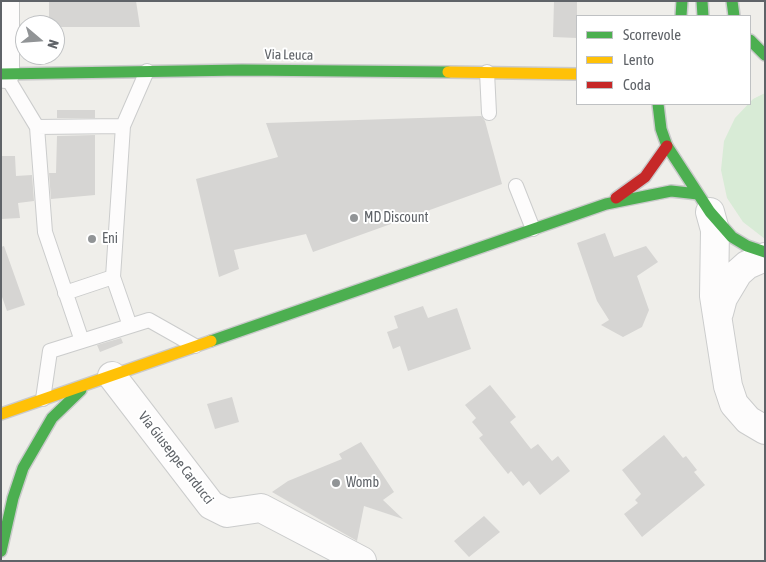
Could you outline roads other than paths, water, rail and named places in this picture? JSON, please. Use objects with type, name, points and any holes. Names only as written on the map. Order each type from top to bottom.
[{"type":"main road","points":[[680,15],[682,1]]},
{"type":"main road","points":[[702,1],[703,15]]},
{"type":"main road","points":[[732,1],[734,15]]},
{"type":"main road","points":[[751,41],[765,55]]},
{"type":"main road","name":"Via Leuca","points":[[3,74],[242,70],[576,74]]},
{"type":"main road","points":[[647,105],[667,146],[704,203],[732,237],[747,246],[765,252]]},
{"type":"main road","points":[[658,105],[660,129]]},
{"type":"main road","points":[[606,204],[645,177],[667,146]]},
{"type":"main road","points":[[1,414],[606,204],[672,191],[704,203]]},
{"type":"main road","points":[[1,551],[13,498],[23,468],[52,418],[84,386]]},
{"type":"street","points":[[3,74],[5,1]]},
{"type":"street","points":[[704,203],[715,230],[714,296],[728,386],[734,404],[748,420],[765,430]]},
{"type":"street","points":[[718,316],[723,298],[738,273],[747,265],[765,257]]},
{"type":"street","name":"Via Giuseppe Carducci","points":[[112,376],[211,505],[227,514],[261,508],[362,561]]},
{"type":"lane","points":[[130,326],[113,277],[123,126],[147,71]]},
{"type":"lane","points":[[487,72],[490,113]]},
{"type":"lane","points":[[3,74],[37,127],[45,232],[82,341]]},
{"type":"lane","points":[[37,127],[123,126]]},
{"type":"lane","points":[[516,186],[532,229]]},
{"type":"lane","points":[[65,293],[113,277]]},
{"type":"lane","points":[[43,399],[50,351],[149,320],[195,346]]},
{"type":"place","name":"MD Discount","points":[[354,218]]},
{"type":"place","name":"Eni","points":[[92,239]]},
{"type":"place","name":"Womb","points":[[336,483]]}]
